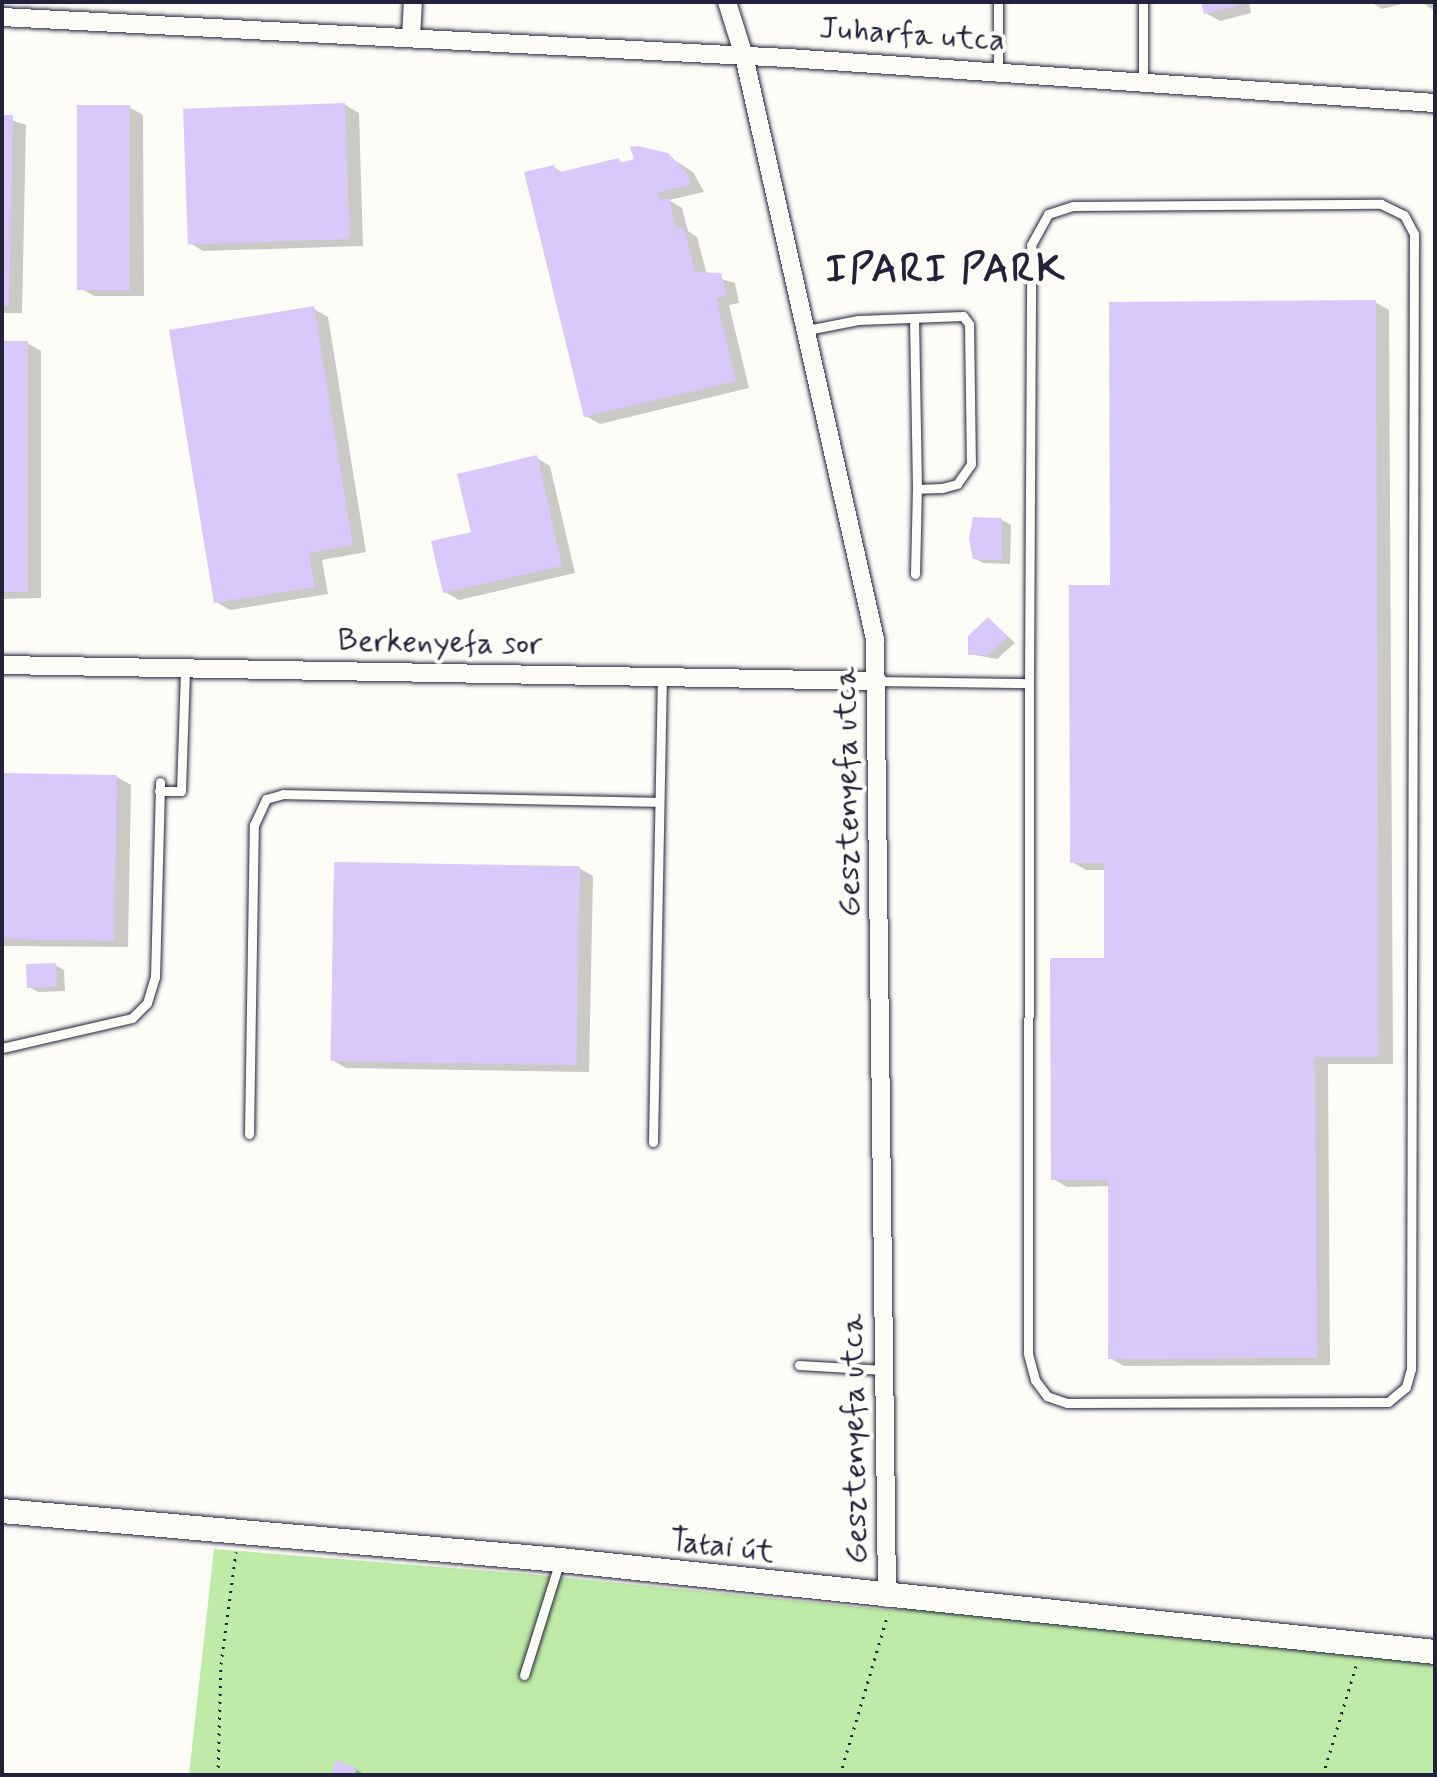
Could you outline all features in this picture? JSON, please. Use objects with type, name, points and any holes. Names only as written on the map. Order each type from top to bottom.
[{"type":"street","points":[[411,38],[413,2]]},
{"type":"street","name":"Gesztenyefa utca","points":[[727,2],[744,56],[807,330],[866,598],[878,681],[887,1598]]},
{"type":"street","name":"Juharfa utca","points":[[2,17],[998,71],[1435,103]]},
{"type":"street","name":"Berkenyefa sor","points":[[2,665],[878,681]]},
{"type":"street","name":"Tatai út","points":[[2,1511],[560,1560],[887,1598],[1435,1652]]},
{"type":"lane","points":[[998,2],[998,71]]},
{"type":"lane","points":[[1143,2],[1143,81]]},
{"type":"lane","points":[[1381,204],[1404,215],[1414,234],[1411,1369],[1406,1387],[1388,1402],[1067,1403],[1047,1396],[1035,1380],[1028,1353],[1029,683],[1031,245],[1038,227],[1059,208],[1073,206],[1381,204]]},
{"type":"lane","points":[[807,330],[858,320],[955,315],[969,324],[971,464],[957,484],[917,489]]},
{"type":"lane","points":[[914,318],[915,574]]},
{"type":"lane","points":[[2,1048],[132,1018],[147,1003],[155,977],[160,786],[181,791],[185,668]]},
{"type":"lane","points":[[653,1142],[662,677]]},
{"type":"lane","points":[[878,681],[1029,683]]},
{"type":"lane","points":[[249,1134],[254,825],[266,799],[283,794],[659,802]]},
{"type":"lane","points":[[799,1365],[884,1370]]},
{"type":"lane","points":[[524,1675],[560,1560]]},
{"type":"path","points":[[218,1775],[216,1730],[236,1533]]},
{"type":"path","points":[[840,1775],[887,1623],[887,1598]]},
{"type":"path","points":[[1323,1775],[1363,1644]]},
{"type":"green space","points":[[214,1549],[529,1574],[889,1610],[918,1608],[1435,1648],[1435,1775],[189,1775]]},
{"type":"building","points":[[1201,2],[1238,2],[1239,6],[1204,14]]},
{"type":"building","points":[[345,103],[350,239],[188,245],[183,109]]},
{"type":"building","points":[[77,105],[130,105],[130,290],[77,290]]},
{"type":"building","points":[[2,115],[13,115],[9,306],[2,306]]},
{"type":"building","points":[[630,147],[668,153],[688,174],[691,185],[658,192],[660,200],[669,198],[676,228],[684,227],[695,272],[721,273],[726,296],[716,298],[736,381],[584,417],[524,172],[554,165],[556,173],[619,158],[620,163],[634,159]]},
{"type":"building","points":[[1376,300],[1379,1057],[1315,1057],[1317,1358],[1108,1359],[1108,1180],[1051,1180],[1050,958],[1104,958],[1104,863],[1070,863],[1069,585],[1110,585],[1109,302]]},
{"type":"building","points":[[314,306],[353,545],[309,553],[315,587],[214,603],[169,330]]},
{"type":"building","points":[[2,341],[28,341],[28,592],[2,592]]},
{"type":"building","points":[[537,455],[562,566],[443,593],[431,541],[471,532],[457,474]]},
{"type":"building","points":[[973,517],[1002,518],[1002,560],[973,559],[969,539]]},
{"type":"building","points":[[988,617],[1008,637],[988,655],[968,655],[968,636]]},
{"type":"building","points":[[2,773],[117,775],[114,941],[2,939]]},
{"type":"building","points":[[334,862],[580,866],[576,1065],[331,1061]]},
{"type":"building","points":[[56,963],[57,987],[27,988],[26,964]]},
{"type":"building","points":[[336,1760],[357,1768],[354,1775],[331,1775]]},
{"type":"district","name":"IPARI PARK","points":[[946,270]]}]
